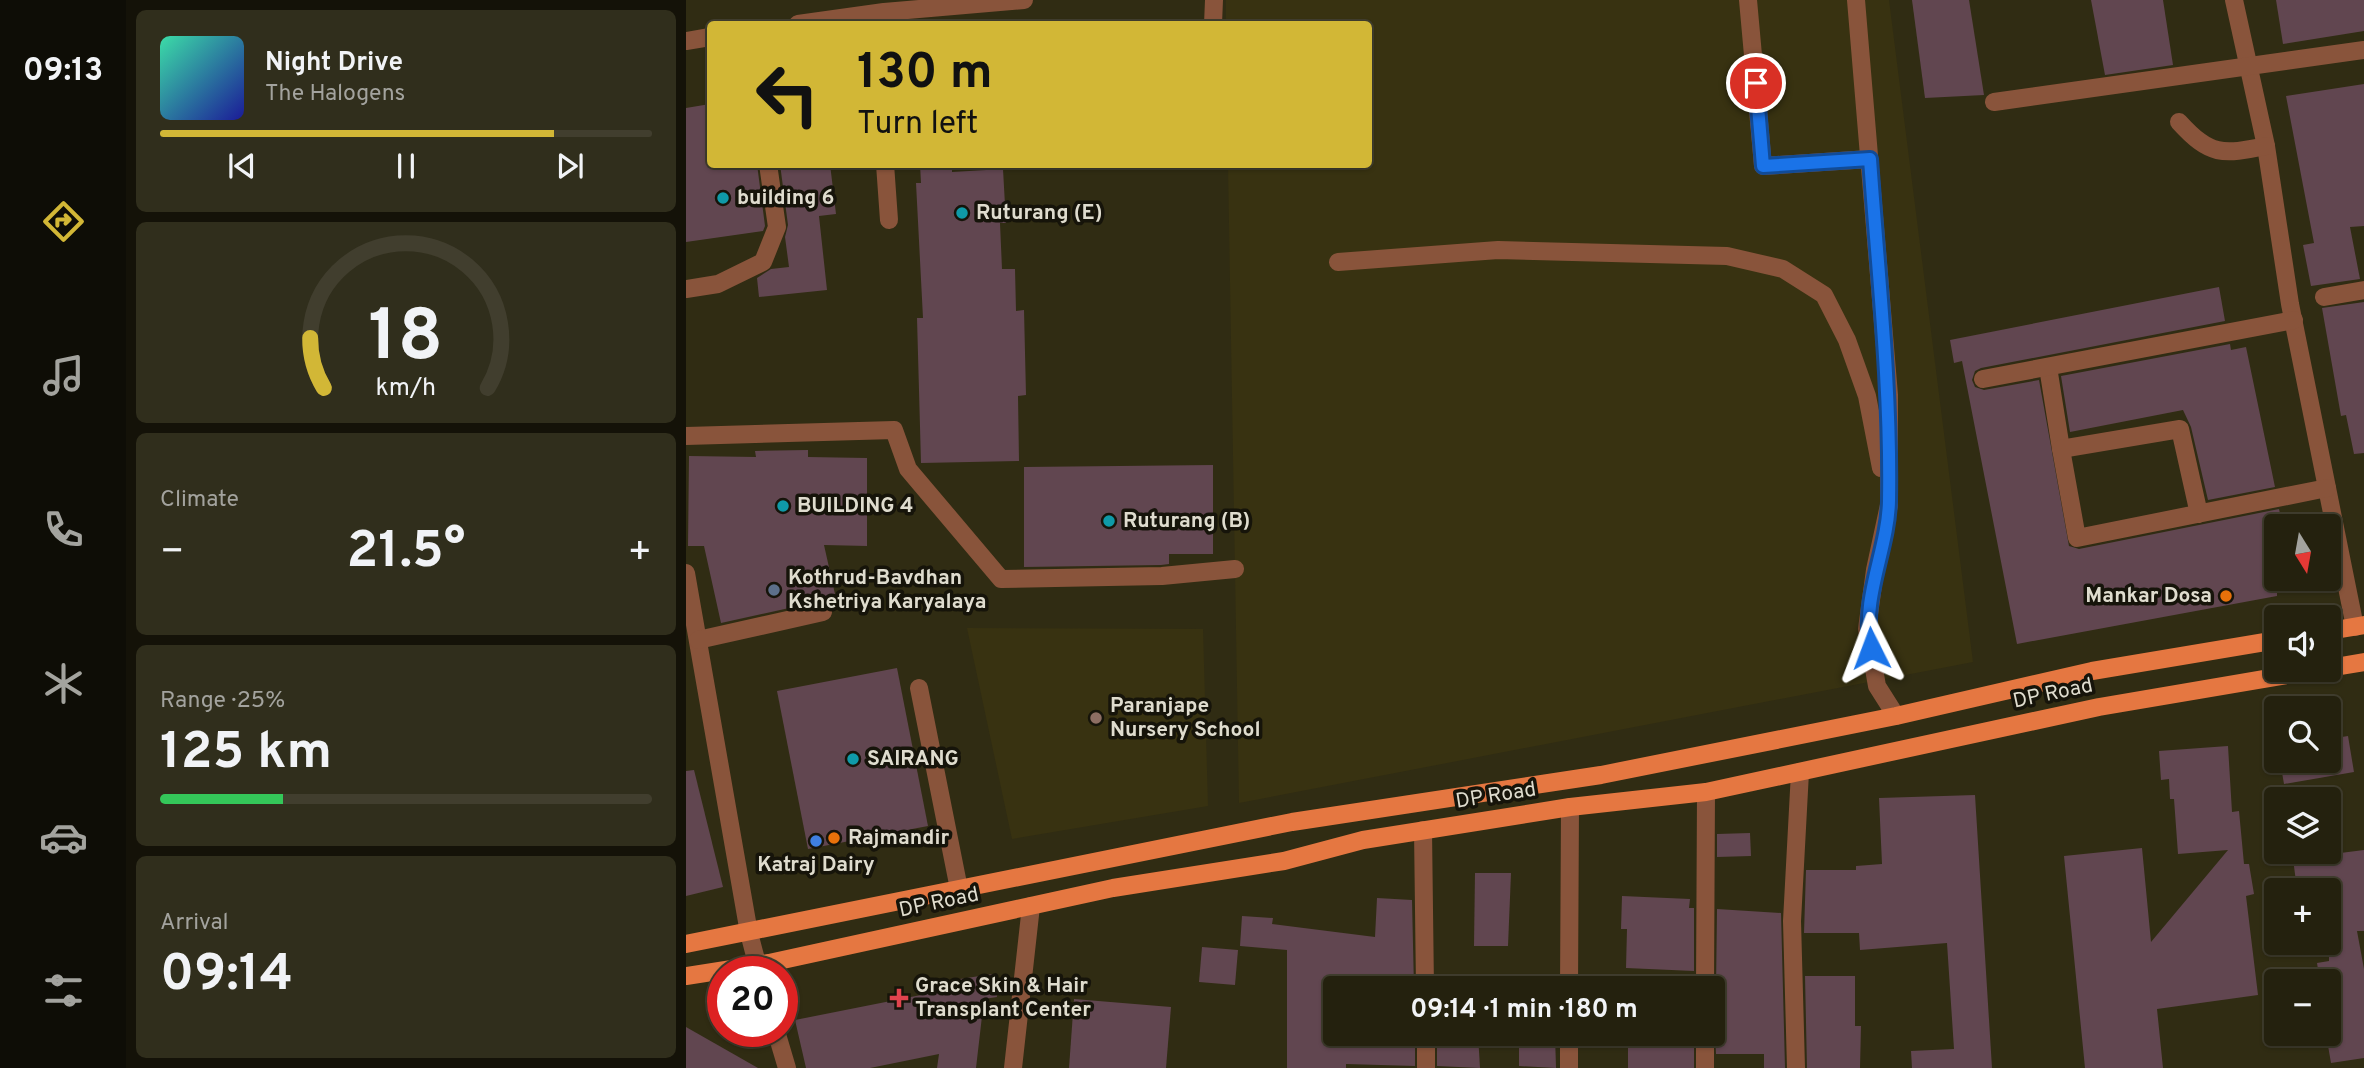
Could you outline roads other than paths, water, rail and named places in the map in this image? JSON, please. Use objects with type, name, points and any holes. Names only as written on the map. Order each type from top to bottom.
[{"type":"main road","points":[[2341,629],[2360,626]]},
{"type":"main road","name":"DP Road","points":[[686,944],[1292,822],[1601,775],[1896,716],[2092,671],[2264,642]]},
{"type":"main road","points":[[2341,666],[2364,662]]},
{"type":"main road","name":"DP Road","points":[[798,959],[1113,888],[1284,861],[1363,840],[1570,807],[1706,792],[2099,707],[2264,679]]},
{"type":"main road","name":"DP Road","points":[[686,976],[707,974]]},
{"type":"street","points":[[859,20],[883,6],[1024,0]]},
{"type":"street","points":[[1213,21],[1214,0]]},
{"type":"street","points":[[1748,0],[1763,166],[1870,159]]},
{"type":"street","points":[[1856,0],[1889,395],[1889,505],[1875,570],[1867,629],[1877,686],[1896,716]]},
{"type":"street","points":[[2234,0],[2266,146],[2294,320],[2327,488],[2360,626]]},
{"type":"street","points":[[686,41],[707,38]]},
{"type":"street","points":[[1994,102],[2364,50]]},
{"type":"street","points":[[2179,122],[2210,150],[2239,151],[2266,146]]},
{"type":"street","points":[[686,289],[719,284],[763,262],[777,227],[769,168]]},
{"type":"street","points":[[885,168],[889,220]]},
{"type":"street","points":[[1338,262],[1498,250],[1727,256],[1783,270],[1824,295],[1847,340],[1867,396],[1889,505]]},
{"type":"street","points":[[2324,297],[2364,290]]},
{"type":"street","points":[[1983,379],[2294,320]]},
{"type":"street","points":[[2048,367],[2077,538],[2327,488]]},
{"type":"street","points":[[2061,449],[2180,429],[2199,514]]},
{"type":"street","points":[[686,436],[894,430],[908,469],[1001,579],[1161,576],[1235,569]]},
{"type":"street","points":[[686,573],[755,956]]},
{"type":"street","points":[[698,640],[823,612]]},
{"type":"street","points":[[919,688],[960,889]]},
{"type":"street","points":[[1796,1068],[1792,921],[1800,772]]},
{"type":"street","points":[[1705,976],[1706,792]]},
{"type":"street","points":[[1569,976],[1570,807]]},
{"type":"street","points":[[1423,830],[1425,976]]},
{"type":"street","points":[[1013,1068],[1031,906]]},
{"type":"street","points":[[1426,1046],[1426,1068]]},
{"type":"street","points":[[1569,1046],[1569,1068]]},
{"type":"street","points":[[1705,1046],[1705,1068]]},
{"type":"street","points":[[781,1047],[787,1068]]},
{"type":"place","name":"building 6","points":[[723,198]]},
{"type":"place","name":"Ruturang (E)","points":[[962,213]]},
{"type":"place","name":"BUILDING 4","points":[[783,506]]},
{"type":"place","name":"Ruturang (B)","points":[[1109,521]]},
{"type":"place","name":"Kothrud-Bavdhan Kshetriya Karyalaya","points":[[774,590]]},
{"type":"place","name":"Mankar Dosa","points":[[2226,596]]},
{"type":"place","name":"Paranjape Nursery School","points":[[1096,718]]},
{"type":"place","name":"SAIRANG","points":[[853,759]]},
{"type":"place","name":"Rajmandir","points":[[834,838]]},
{"type":"place","name":"Katraj Dairy","points":[[816,841]]},
{"type":"place","name":"Grace Skin & Hair Transplant Center","points":[[899,998]]}]
